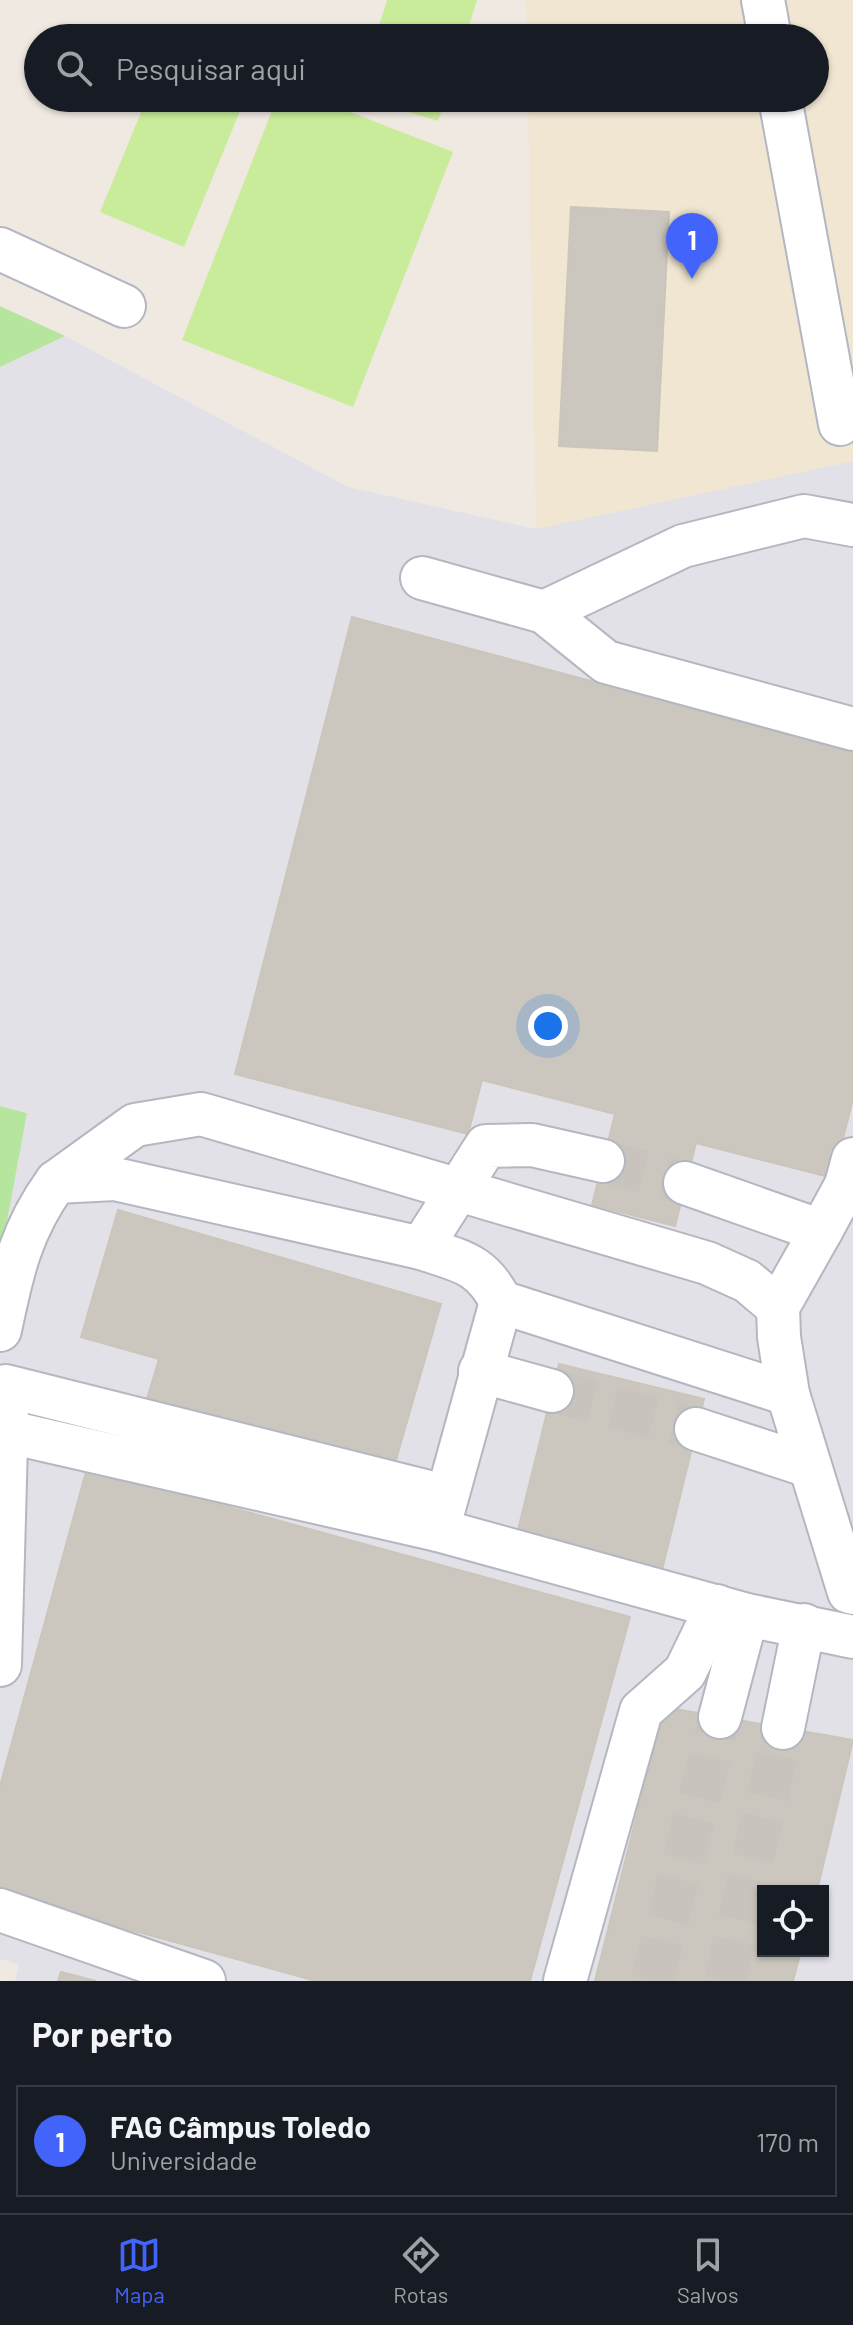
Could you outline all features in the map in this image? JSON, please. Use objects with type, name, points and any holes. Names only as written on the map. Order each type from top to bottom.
[{"type":"street","points":[[763,0],[767,24]]},
{"type":"street","points":[[783,112],[840,424]]},
{"type":"street","points":[[0,249],[124,306]]},
{"type":"street","points":[[544,612],[683,546],[804,516],[853,525]]},
{"type":"street","points":[[422,578],[544,612],[606,662],[853,729]]},
{"type":"street","points":[[0,1330],[13,1271],[33,1214],[56,1182],[135,1125],[201,1114],[707,1263],[747,1281],[778,1307]]},
{"type":"street","points":[[421,1248],[455,1190],[486,1146],[532,1145],[603,1161]]},
{"type":"street","points":[[852,1598],[788,1394],[778,1307],[846,1185],[853,1159]]},
{"type":"street","points":[[56,1182],[115,1179],[421,1248],[476,1269],[490,1279],[501,1302],[442,1513]]},
{"type":"street","points":[[685,1183],[821,1231]]},
{"type":"street","points":[[501,1302],[788,1394]]},
{"type":"street","points":[[0,1665],[9,1432],[3,1370],[732,1611],[853,1637]]},
{"type":"street","points":[[480,1371],[552,1391]]},
{"type":"street","points":[[696,1429],[809,1466]]},
{"type":"street","points":[[9,1432],[442,1513]]},
{"type":"street","points":[[720,1717],[732,1611]]},
{"type":"street","points":[[565,1981],[641,1711],[685,1672],[732,1611]]},
{"type":"street","points":[[783,1728],[804,1625]]},
{"type":"street","points":[[0,1910],[204,1981]]},
{"type":"shaded area","points":[[526,0],[853,0],[853,461],[536,529],[528,112],[829,112],[829,24],[527,24]]},
{"type":"shaded area","points":[[65,336],[348,487],[536,529],[853,461],[853,1981],[15,1981],[19,1964],[0,1959],[0,1259],[27,1112],[0,1106],[0,367]]},
{"type":"green space","points":[[387,0],[477,0],[469,24],[379,24]]},
{"type":"green space","points":[[141,112],[240,112],[184,247],[100,212]]},
{"type":"green space","points":[[272,112],[350,112],[453,152],[353,407],[182,340]]},
{"type":"green space","points":[[409,112],[441,112],[438,121]]},
{"type":"green space","points":[[0,306],[65,336],[0,367]]},
{"type":"green space","points":[[0,1106],[27,1113],[0,1259]]},
{"type":"building","points":[[571,207],[669,212],[657,451],[559,446]]},
{"type":"building","points":[[352,617],[853,751],[853,1099],[833,1178],[696,1143],[675,1226],[592,1205],[615,1114],[482,1080],[468,1134],[235,1074]]},
{"type":"building","points":[[118,1210],[441,1304],[393,1470],[147,1399],[159,1359],[81,1337]]},
{"type":"building","points":[[559,1364],[704,1399],[661,1574],[516,1538]]},
{"type":"building","points":[[87,1468],[630,1617],[530,1981],[316,1981],[0,1894],[0,1786]]},
{"type":"building","points":[[664,1707],[853,1740],[818,1885],[757,1885],[757,1957],[799,1957],[793,1981],[595,1981]]},
{"type":"building","points":[[61,1972],[96,1981],[58,1981]]},
{"type":"tunnel","points":[[603,1161],[685,1183]]},
{"type":"tunnel","points":[[552,1391],[696,1429]]},
{"type":"tunnel","points":[[652,1981],[720,1717]]},
{"type":"tunnel","points":[[725,1981],[783,1728]]},
{"type":"place","name":"FAG Câmpus Toledo","points":[[692,279]]}]
